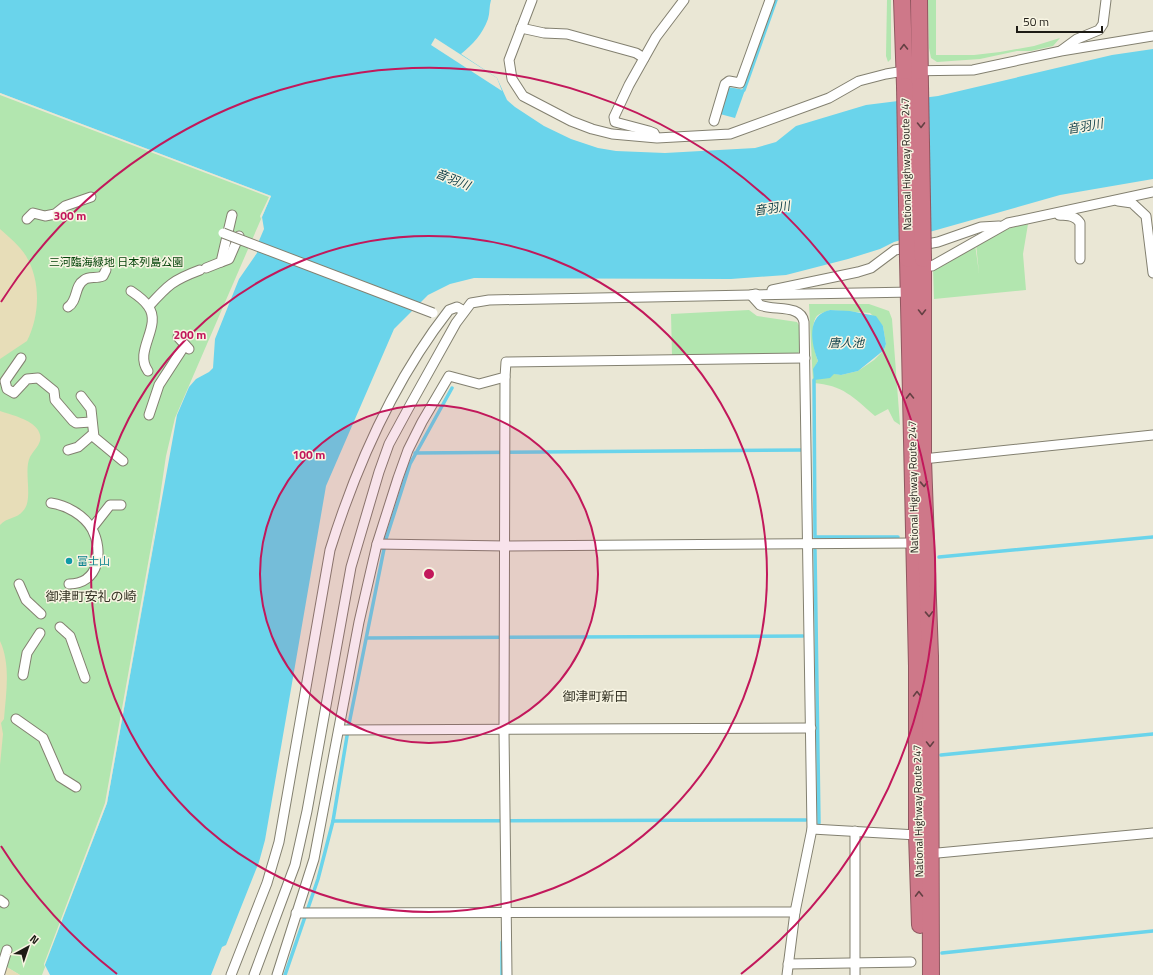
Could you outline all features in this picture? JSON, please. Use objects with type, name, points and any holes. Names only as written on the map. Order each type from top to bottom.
[{"type":"highway","name":"National Highway Route 247","points":[[902,0],[904,79],[918,262]]},
{"type":"highway","name":"National Highway Route 247","points":[[919,0],[920,79],[918,262],[915,292],[914,543],[917,666],[917,835],[925,854],[931,975]]},
{"type":"highway","name":"National Highway Route 247","points":[[915,292],[930,656],[921,975]]},
{"type":"street","points":[[532,0],[509,60],[509,68],[512,79],[523,96],[571,121],[592,129],[612,134],[657,138],[730,134],[830,98],[859,81],[886,74],[904,79],[920,79],[973,70],[1060,51],[1153,36]]},
{"type":"street","points":[[657,138],[654,133],[649,131],[615,122],[614,117],[629,85],[656,37],[684,0]]},
{"type":"street","points":[[714,121],[725,84],[729,81],[740,83],[770,0]]},
{"type":"street","points":[[1060,51],[1077,39],[1099,30],[1103,24],[1106,0]]},
{"type":"street","points":[[521,28],[544,33],[566,34],[636,54],[644,58]]},
{"type":"street","points":[[918,262],[932,266],[999,226],[1008,223],[1153,192]]},
{"type":"street","points":[[27,219],[32,213],[45,216],[55,214],[65,206],[91,197]]},
{"type":"street","points":[[1112,200],[1132,203],[1146,216],[1152,239],[1153,273]]},
{"type":"street","points":[[1050,214],[1072,216],[1080,223],[1080,259]]},
{"type":"street","points":[[221,262],[232,215]]},
{"type":"street","points":[[752,295],[858,272],[871,268],[895,250],[938,242],[981,227],[999,226]]},
{"type":"street","points":[[223,233],[443,318]]},
{"type":"street","points":[[149,306],[162,291],[177,279],[229,259],[239,236]]},
{"type":"street","points":[[68,307],[74,300],[80,283],[88,278],[102,276],[106,270]]},
{"type":"street","points":[[131,291],[149,306],[152,322],[143,357],[144,366],[148,371]]},
{"type":"street","points":[[254,975],[295,865],[307,811],[350,567],[378,472],[396,432],[464,311],[470,303],[488,300],[915,292]]},
{"type":"street","points":[[752,295],[762,306],[798,311],[804,322],[812,829],[795,912],[787,975]]},
{"type":"street","points":[[231,975],[267,883],[279,842],[329,557],[336,531],[356,473],[417,355],[449,310],[456,307],[464,311]]},
{"type":"street","points":[[149,415],[159,385],[187,347],[178,337]]},
{"type":"street","points":[[21,358],[6,381],[6,386],[12,393],[14,393],[27,379],[38,378],[54,391],[56,403],[72,421],[76,423],[91,422]]},
{"type":"street","points":[[507,975],[504,731],[506,362],[805,358]]},
{"type":"street","points":[[277,975],[314,859],[359,622],[377,544],[408,450],[422,422],[449,376],[479,384],[505,377]]},
{"type":"street","points":[[81,396],[91,409],[93,434],[123,461]]},
{"type":"street","points":[[68,450],[78,447],[93,434]]},
{"type":"street","points":[[923,459],[1153,435]]},
{"type":"street","points":[[51,503],[59,504],[75,512],[92,528],[99,549],[96,567],[86,580],[69,584]]},
{"type":"street","points":[[92,528],[110,505],[122,505]]},
{"type":"street","points":[[377,544],[506,546],[914,543]]},
{"type":"street","points":[[19,584],[26,600],[41,614]]},
{"type":"street","points":[[60,627],[70,636],[85,678]]},
{"type":"street","points":[[23,675],[27,653],[40,633]]},
{"type":"street","points":[[16,718],[43,738],[60,776],[76,787]]},
{"type":"street","points":[[339,730],[504,731],[811,728]]},
{"type":"street","points":[[812,829],[917,835]]},
{"type":"street","points":[[855,831],[855,975]]},
{"type":"street","points":[[925,854],[1153,833]]},
{"type":"street","points":[[296,913],[507,914],[795,912]]},
{"type":"street","points":[[0,973],[7,950]]},
{"type":"street","points":[[788,964],[911,962]]},
{"type":"green space","points":[[887,0],[891,0],[891,59],[888,62],[886,56]]},
{"type":"green space","points":[[928,0],[936,0],[936,55],[974,55],[1000,52],[1034,46],[1060,38],[1053,46],[1031,51],[1017,51],[980,59],[937,62],[931,58],[929,48]]},
{"type":"green space","name":"三河臨海緑地 日本列島公園","points":[[0,93],[271,196],[175,418],[166,456],[152,551],[107,803],[42,975],[20,975],[0,963]]},
{"type":"green space","points":[[1028,224],[1023,254],[1026,290],[934,299],[933,268],[975,244],[979,273],[976,244],[1001,231]]},
{"type":"green space","points":[[809,304],[869,304],[889,311],[892,319],[900,425],[894,421],[888,409],[875,416],[854,398],[840,389],[813,383]],"holes":[[[830,310],[870,313],[883,326],[886,344],[884,350],[874,360],[858,371],[841,375],[813,370],[818,361],[813,337],[815,319],[818,315]]]},
{"type":"green space","points":[[749,310],[757,316],[797,322],[800,327],[800,351],[798,353],[672,356],[671,314]]},
{"type":"sand","points":[[0,229],[24,252],[34,276],[37,298],[34,320],[27,341],[0,359]]},
{"type":"sand","points":[[0,411],[20,418],[35,426],[40,434],[40,441],[28,463],[28,500],[26,506],[21,514],[3,522],[0,525]]},
{"type":"sand","points":[[0,641],[6,660],[7,689],[4,719],[1,723],[3,734],[0,765]]},
{"type":"sand","points":[[0,963],[20,975],[7,975],[0,971]]},
{"type":"water","name":"音羽川","points":[[0,0],[491,0],[489,17],[486,25],[473,43],[461,54],[497,78],[507,100],[544,126],[571,139],[598,148],[616,151],[665,153],[755,148],[776,142],[796,126],[866,105],[938,96],[1112,55],[1153,49],[1153,179],[1060,195],[894,242],[880,249],[848,259],[786,275],[731,279],[474,278],[450,284],[428,295],[394,329],[326,486],[265,840],[259,862],[226,945],[222,947],[211,975],[50,975],[45,965],[107,803],[177,415],[189,387],[196,379],[213,368],[215,339],[239,279],[257,253],[258,243],[264,229],[262,217],[271,196],[0,93]]},
{"type":"water","points":[[728,87],[745,90],[735,118],[720,114]]},
{"type":"water","name":"唐人池","points":[[830,310],[850,311],[876,316],[883,326],[886,344],[884,350],[858,371],[841,375],[834,374],[830,378],[814,380],[813,369],[818,361],[812,338],[812,331],[817,318],[822,313]]},
{"type":"pier","points":[[435,38],[497,78],[502,91],[431,45]]},
{"type":"pier","points":[[0,93],[271,196],[261,219],[260,216],[269,197],[0,95]]},
{"type":"pier","points":[[160,497],[152,551],[107,803],[44,967],[105,803]]},
{"type":"waterway","points":[[744,90],[776,0]]},
{"type":"waterway","points":[[814,380],[815,537],[898,537]]},
{"type":"waterway","points":[[285,975],[318,879],[333,821],[349,724],[386,539],[410,464],[452,388]]},
{"type":"waterway","points":[[415,453],[802,450]]},
{"type":"waterway","points":[[939,557],[1153,537]]},
{"type":"waterway","points":[[815,550],[819,823]]},
{"type":"waterway","points":[[367,638],[803,636]]},
{"type":"waterway","points":[[941,755],[1153,734]]},
{"type":"waterway","points":[[333,821],[806,820]]},
{"type":"waterway","points":[[942,953],[1153,931]]},
{"type":"waterway","points":[[502,942],[502,975]]},
{"type":"place","name":"富士山","points":[[69,561]]},
{"type":"district","name":"御津町安礼の崎","points":[[91,596]]},
{"type":"district","name":"御津町新田","points":[[595,696]]}]
